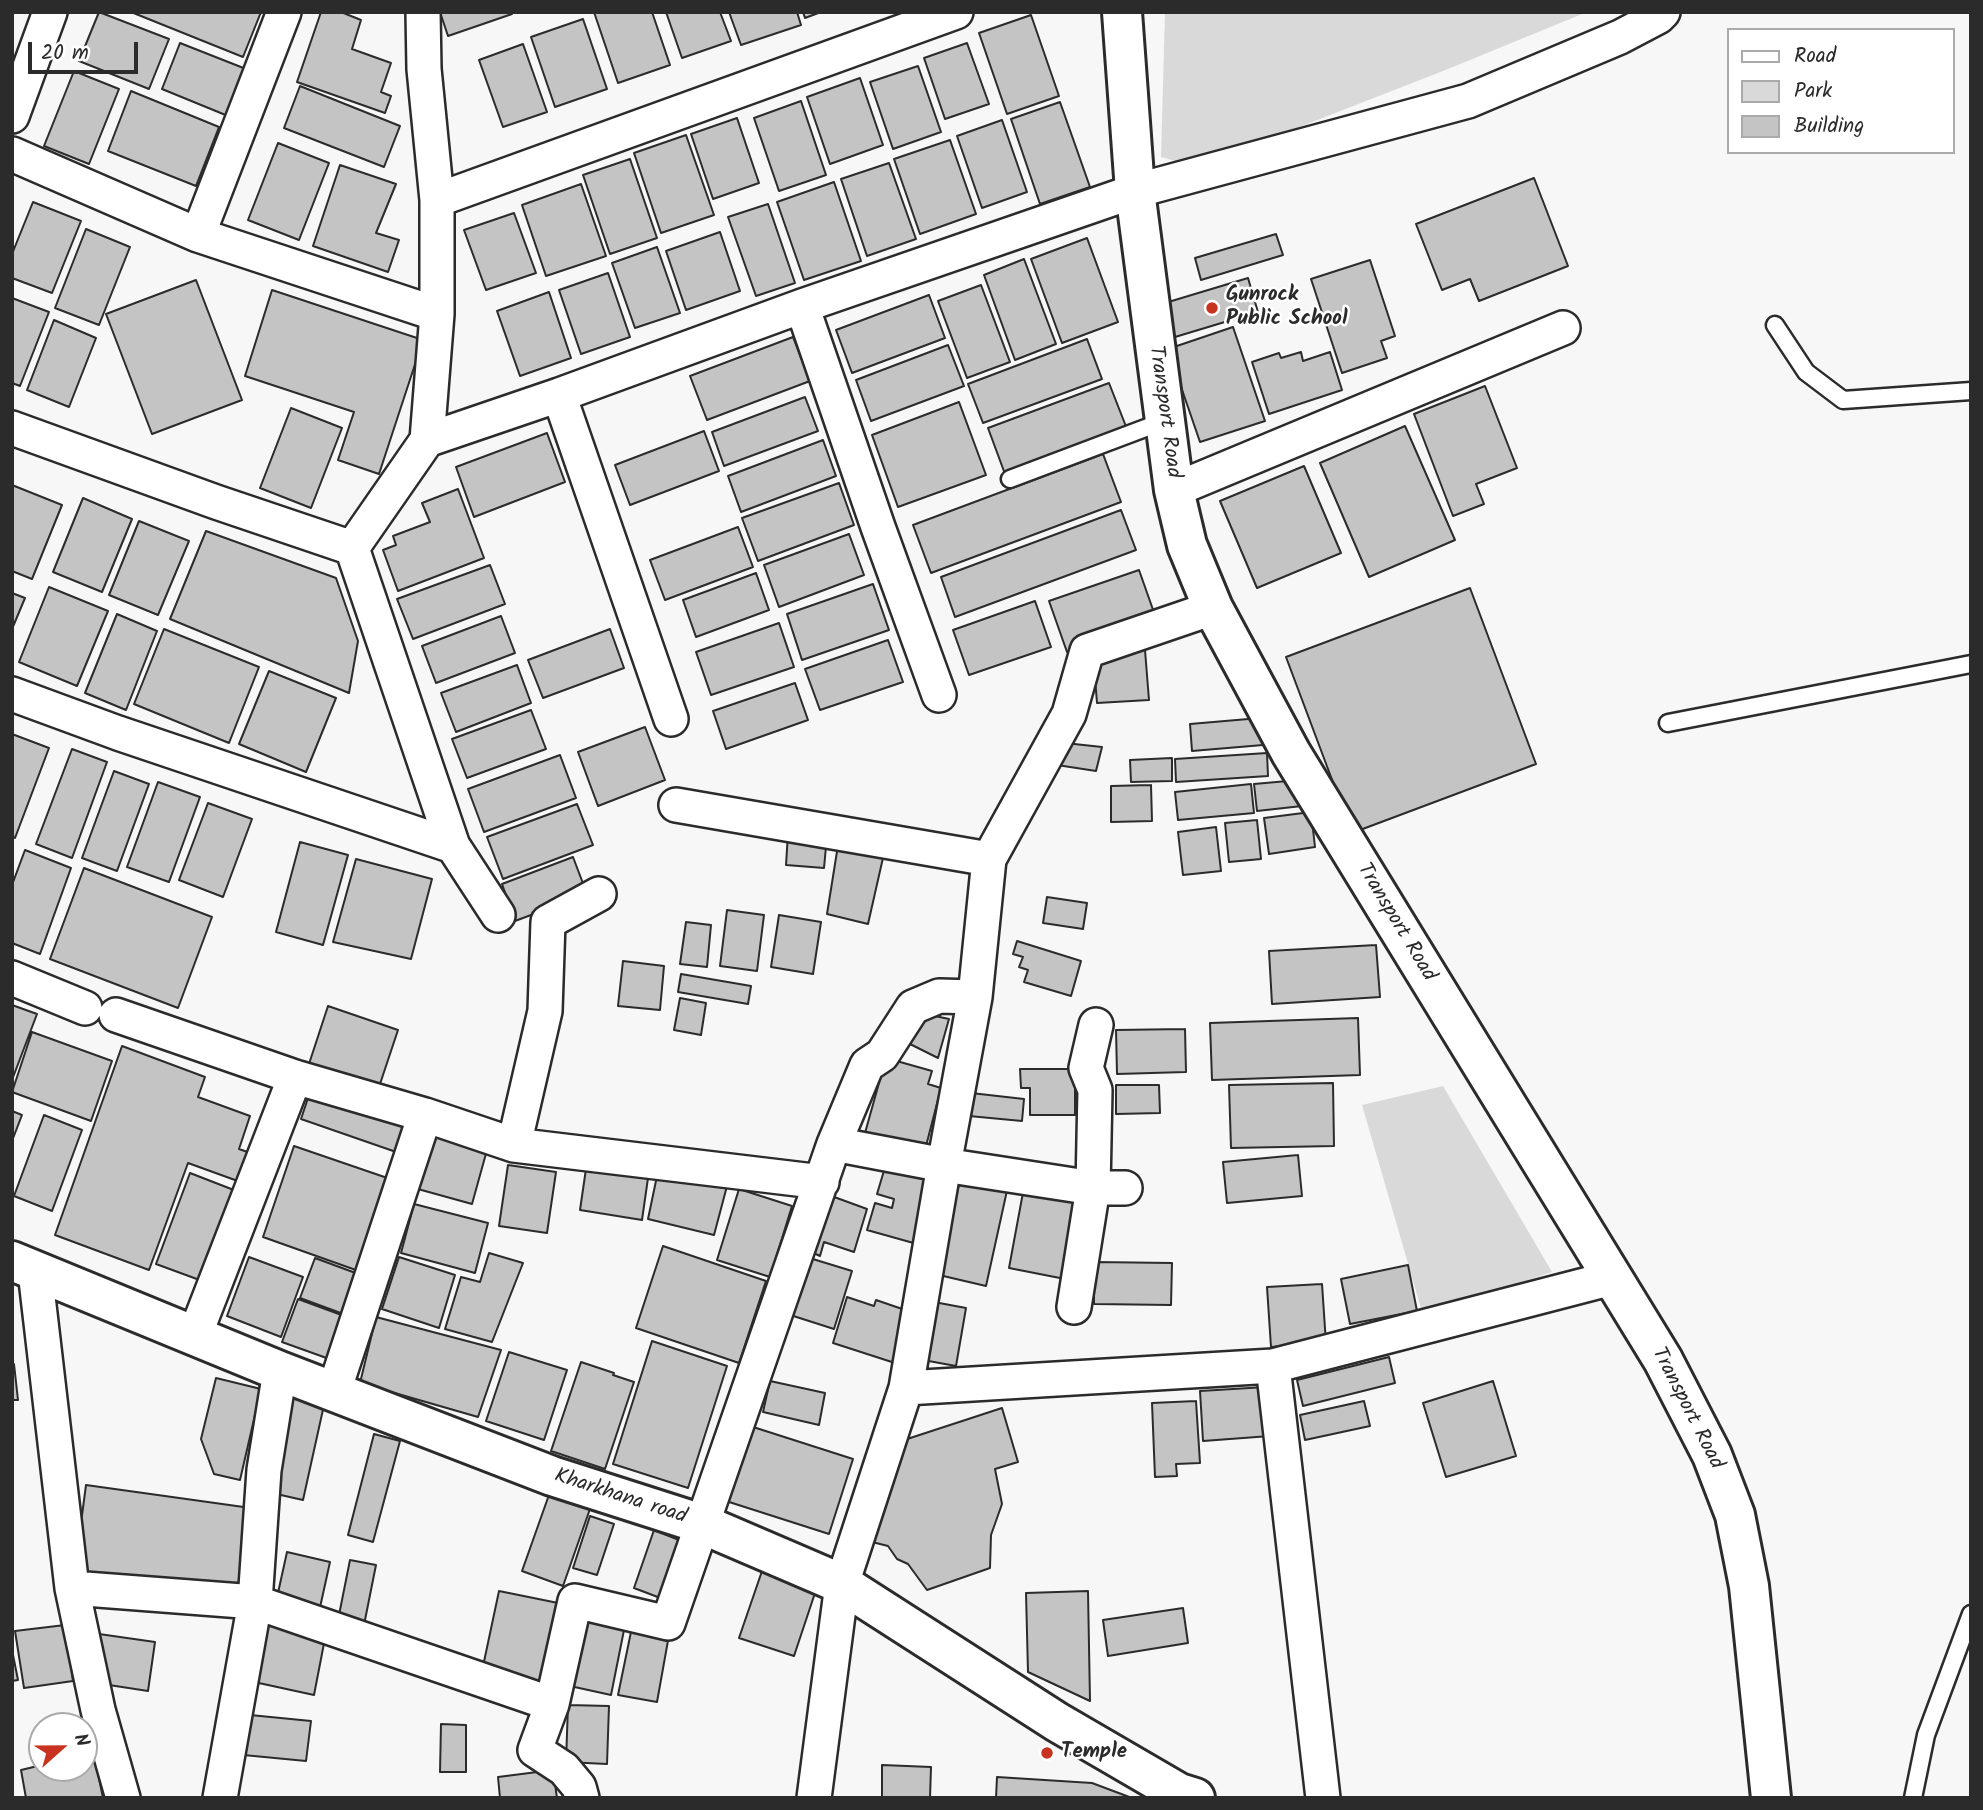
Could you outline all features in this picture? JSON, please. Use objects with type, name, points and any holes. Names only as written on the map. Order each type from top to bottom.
[{"type":"street","points":[[12,116],[50,12]]},
{"type":"street","points":[[198,235],[284,12]]},
{"type":"street","points":[[352,548],[427,440],[437,314],[437,200],[425,69],[423,12]]},
{"type":"street","points":[[437,200],[956,12]]},
{"type":"street","name":"Transport Road","points":[[1122,12],[1135,191],[1174,490],[1187,545],[1213,608],[1291,753],[1663,1360],[1712,1455],[1735,1515],[1749,1586],[1771,1798]]},
{"type":"street","points":[[427,440],[1135,191],[1468,101],[1620,37],[1663,12]]},
{"type":"street","points":[[12,154],[198,235],[437,314]]},
{"type":"street","points":[[802,306],[939,695]]},
{"type":"street","points":[[1174,490],[1563,328]]},
{"type":"street","points":[[559,395],[671,719]]},
{"type":"street","points":[[12,428],[352,548]]},
{"type":"street","points":[[352,548],[453,846],[498,915]]},
{"type":"street","points":[[814,1798],[842,1584],[906,1388],[975,997],[989,859],[1069,714],[1087,651],[1213,608]]},
{"type":"street","points":[[12,694],[118,733],[453,846]]},
{"type":"street","points":[[676,805],[989,859]]},
{"type":"street","points":[[514,1145],[545,1011],[548,922],[599,894]]},
{"type":"street","points":[[12,978],[295,1077],[425,1115],[514,1145],[822,1182]]},
{"type":"street","points":[[582,1798],[579,1787],[564,1769],[535,1750],[552,1704],[575,1601],[668,1623],[834,1144],[867,1065],[882,1055],[913,1007],[939,996],[975,997]]},
{"type":"street","points":[[1074,1307],[1109,1188],[1095,1090],[1086,1068],[1096,1025]]},
{"type":"street","points":[[195,1335],[295,1077]]},
{"type":"street","points":[[334,1391],[425,1115]]},
{"type":"street","points":[[834,1144],[944,1165],[1109,1188]]},
{"type":"street","points":[[24,1266],[72,1588],[98,1710],[123,1798]]},
{"type":"street","name":"Kharkhana road","points":[[24,1266],[281,1371],[552,1476],[702,1524],[842,1584],[1057,1722],[1179,1793],[1195,1798]]},
{"type":"street","points":[[906,1388],[1273,1366],[1612,1278]]},
{"type":"street","points":[[1273,1366],[1323,1798]]},
{"type":"street","points":[[220,1798],[255,1602],[264,1469],[281,1371]]},
{"type":"street","points":[[72,1588],[255,1602],[552,1704]]},
{"type":"lane","points":[[1776,325],[1806,372],[1843,400],[1971,391]]},
{"type":"lane","points":[[1010,479],[1164,421]]},
{"type":"lane","points":[[1668,723],[1971,664]]},
{"type":"lane","points":[[1913,1798],[1926,1735],[1971,1614]]},
{"type":"green space","points":[[1165,12],[1587,12],[1197,167],[1161,157]]},
{"type":"green space","points":[[1443,1086],[1552,1272],[1423,1315],[1362,1105]]},
{"type":"building","points":[[99,12],[169,39],[149,89],[79,61]]},
{"type":"building","points":[[131,12],[261,12],[243,57]]},
{"type":"building","points":[[321,12],[341,12],[361,20],[352,49],[391,63],[381,92],[391,96],[385,113],[297,82]]},
{"type":"building","points":[[440,12],[512,12],[512,14],[448,36]]},
{"type":"building","points":[[594,12],[652,12],[670,65],[618,83]]},
{"type":"building","points":[[666,12],[720,12],[731,41],[682,58]]},
{"type":"building","points":[[729,12],[797,12],[801,25],[741,45]]},
{"type":"building","points":[[803,12],[821,12],[805,18]]},
{"type":"building","points":[[1031,15],[1059,96],[1007,114],[979,33]]},
{"type":"building","points":[[583,19],[607,89],[555,107],[531,37]]},
{"type":"building","points":[[180,43],[246,69],[228,116],[162,89]]},
{"type":"building","points":[[967,43],[989,104],[945,119],[924,58]]},
{"type":"building","points":[[523,44],[547,112],[503,127],[479,60]]},
{"type":"building","points":[[918,66],[941,132],[893,149],[870,82]]},
{"type":"building","points":[[74,71],[119,89],[89,164],[44,146]]},
{"type":"building","points":[[860,78],[883,145],[830,164],[807,97]]},
{"type":"building","points":[[300,86],[400,126],[384,167],[284,128]]},
{"type":"building","points":[[131,91],[219,127],[196,186],[108,151]]},
{"type":"building","points":[[801,101],[826,175],[779,191],[754,118]]},
{"type":"building","points":[[1060,102],[1090,187],[1040,204],[1011,119]]},
{"type":"building","points":[[737,118],[759,183],[713,199],[691,134]]},
{"type":"building","points":[[1002,120],[1027,192],[982,208],[957,136]]},
{"type":"building","points":[[686,135],[714,215],[661,233],[634,153]]},
{"type":"building","points":[[950,140],[976,214],[920,234],[894,159]]},
{"type":"building","points":[[278,143],[329,163],[299,240],[248,220]]},
{"type":"building","points":[[630,159],[657,238],[610,254],[583,175]]},
{"type":"building","points":[[889,163],[916,239],[867,256],[841,179]]},
{"type":"building","points":[[340,165],[396,184],[376,233],[399,240],[388,272],[313,246]]},
{"type":"building","points":[[1534,178],[1568,266],[1479,301],[1470,279],[1442,290],[1416,224]]},
{"type":"building","points":[[834,182],[861,261],[804,280],[777,202]]},
{"type":"building","points":[[581,184],[606,256],[546,276],[522,205]]},
{"type":"building","points":[[33,202],[81,221],[52,293],[12,278],[12,254]]},
{"type":"building","points":[[768,204],[795,283],[756,296],[728,217]]},
{"type":"building","points":[[514,213],[536,273],[486,290],[464,230]]},
{"type":"building","points":[[86,229],[130,247],[99,325],[55,308]]},
{"type":"building","points":[[720,232],[740,291],[686,310],[666,251]]},
{"type":"building","points":[[1276,234],[1283,255],[1201,280],[1195,258]]},
{"type":"building","points":[[1087,238],[1118,322],[1062,343],[1031,259]]},
{"type":"building","points":[[657,247],[680,313],[635,328],[612,263]]},
{"type":"building","points":[[1024,259],[1056,344],[1015,360],[984,275]]},
{"type":"building","points":[[1370,260],[1395,336],[1381,341],[1387,358],[1342,373],[1311,279]]},
{"type":"building","points":[[608,273],[630,337],[581,354],[559,290]]},
{"type":"building","name":"Gunrock Public School","points":[[1248,278],[1258,312],[1175,337],[1165,303]]},
{"type":"building","points":[[196,280],[242,400],[152,434],[106,314]]},
{"type":"building","points":[[981,285],[1010,362],[967,378],[938,301]]},
{"type":"building","points":[[272,290],[423,340],[379,474],[338,460],[354,412],[245,376]]},
{"type":"building","points":[[549,292],[571,358],[520,376],[497,311]]},
{"type":"building","points":[[929,295],[945,338],[852,373],[836,330]]},
{"type":"building","points":[[12,298],[49,312],[20,386],[12,383]]},
{"type":"building","points":[[54,320],[96,338],[69,407],[27,390]]},
{"type":"building","points":[[1233,327],[1265,421],[1200,442],[1168,349]]},
{"type":"building","points":[[793,337],[810,381],[707,420],[690,376]]},
{"type":"building","points":[[1087,339],[1102,379],[983,423],[968,384]]},
{"type":"building","points":[[948,345],[964,386],[871,421],[856,380]]},
{"type":"building","points":[[1301,352],[1303,361],[1330,352],[1342,390],[1269,414],[1252,362],[1279,353],[1281,358]]},
{"type":"building","points":[[1109,383],[1127,429],[1005,474],[988,428]]},
{"type":"building","points":[[1485,386],[1517,468],[1476,484],[1484,504],[1453,516],[1414,414]]},
{"type":"building","points":[[805,397],[818,431],[724,466],[712,432]]},
{"type":"building","points":[[959,402],[986,475],[898,507],[872,435]]},
{"type":"building","points":[[291,408],[342,428],[311,508],[260,488]]},
{"type":"building","points":[[1405,426],[1455,540],[1369,577],[1320,463]]},
{"type":"building","points":[[704,431],[719,471],[630,505],[615,465]]},
{"type":"building","points":[[547,433],[565,482],[474,517],[456,467]]},
{"type":"building","points":[[823,440],[836,476],[741,512],[728,476]]},
{"type":"building","points":[[1103,454],[1121,502],[931,573],[913,525]]},
{"type":"building","points":[[1304,466],[1341,553],[1257,588],[1220,501]]},
{"type":"building","points":[[839,483],[854,525],[758,561],[742,518]]},
{"type":"building","points":[[12,485],[62,505],[32,579],[12,571]]},
{"type":"building","points":[[458,489],[484,558],[398,591],[383,550],[396,545],[393,536],[430,522],[422,503]]},
{"type":"building","points":[[83,498],[132,519],[102,592],[53,572]]},
{"type":"building","points":[[1121,510],[1136,550],[955,617],[941,577]]},
{"type":"building","points":[[139,521],[189,541],[158,615],[109,595]]},
{"type":"building","points":[[738,527],[753,567],[665,600],[650,560]]},
{"type":"building","points":[[206,531],[336,578],[358,641],[349,693],[170,619]]},
{"type":"building","points":[[849,534],[864,575],[779,607],[764,565]]},
{"type":"building","points":[[490,565],[505,604],[413,639],[397,599]]},
{"type":"building","points":[[1139,570],[1157,621],[1067,652],[1049,601]]},
{"type":"building","points":[[756,573],[769,610],[696,637],[683,600]]},
{"type":"building","points":[[873,584],[889,630],[802,660],[787,614]]},
{"type":"building","points":[[49,587],[108,611],[77,686],[19,662]]},
{"type":"building","points":[[1470,588],[1536,764],[1352,833],[1286,657]]},
{"type":"building","points":[[12,593],[25,598],[12,629]]},
{"type":"building","points":[[1035,601],[1051,647],[969,675],[953,630]]},
{"type":"building","points":[[117,614],[157,631],[126,710],[85,693]]},
{"type":"building","points":[[501,616],[515,653],[436,683],[422,646]]},
{"type":"building","points":[[779,623],[794,667],[711,695],[696,652]]},
{"type":"building","points":[[164,629],[259,667],[229,743],[134,704]]},
{"type":"building","points":[[610,629],[624,668],[543,698],[528,660]]},
{"type":"building","points":[[888,640],[903,682],[820,710],[805,669]]},
{"type":"building","points":[[1145,650],[1149,700],[1097,703],[1093,653]]},
{"type":"building","points":[[517,665],[531,703],[456,732],[441,693]]},
{"type":"building","points":[[269,671],[336,698],[306,772],[239,744]]},
{"type":"building","points":[[795,683],[808,720],[726,749],[713,711]]},
{"type":"building","points":[[531,710],[546,749],[467,778],[452,739]]},
{"type":"building","points":[[1260,718],[1263,745],[1192,751],[1190,724]]},
{"type":"building","points":[[645,727],[665,780],[598,806],[578,752]]},
{"type":"building","points":[[12,734],[49,748],[15,838],[12,836]]},
{"type":"building","points":[[1065,743],[1102,747],[1096,771],[1057,765]]},
{"type":"building","points":[[72,749],[107,762],[72,858],[36,844]]},
{"type":"building","points":[[1267,753],[1268,776],[1176,782],[1175,759]]},
{"type":"building","points":[[560,755],[576,798],[484,832],[468,789]]},
{"type":"building","points":[[1172,758],[1172,781],[1131,782],[1130,760]]},
{"type":"building","points":[[114,771],[149,784],[117,871],[82,858]]},
{"type":"building","points":[[1299,780],[1302,806],[1257,811],[1254,784]]},
{"type":"building","points":[[158,782],[200,797],[169,882],[127,867]]},
{"type":"building","points":[[1251,784],[1254,813],[1178,820],[1175,792]]},
{"type":"building","points":[[1151,785],[1152,821],[1111,822],[1111,786]]},
{"type":"building","points":[[208,803],[252,819],[223,897],[179,880]]},
{"type":"building","points":[[577,804],[593,845],[503,879],[487,837]]},
{"type":"building","points":[[1311,812],[1315,847],[1269,854],[1264,818]]},
{"type":"building","points":[[1257,820],[1261,859],[1229,862],[1225,823]]},
{"type":"building","points":[[1216,827],[1221,871],[1183,875],[1178,832]]},
{"type":"building","points":[[788,833],[827,836],[824,868],[786,865]]},
{"type":"building","points":[[839,839],[885,849],[868,924],[827,914]]},
{"type":"building","points":[[300,842],[348,855],[323,945],[276,932]]},
{"type":"building","points":[[25,850],[71,868],[40,954],[12,943],[12,885]]},
{"type":"building","points":[[573,857],[587,894],[515,921],[502,884]]},
{"type":"building","points":[[356,859],[432,879],[411,959],[333,942]]},
{"type":"building","points":[[84,868],[212,917],[178,1008],[50,959]]},
{"type":"building","points":[[1047,897],[1087,903],[1083,929],[1043,923]]},
{"type":"building","points":[[727,910],[764,915],[757,971],[720,966]]},
{"type":"building","points":[[779,915],[821,922],[813,974],[771,967]]},
{"type":"building","points":[[686,922],[711,925],[707,967],[680,964]]},
{"type":"building","points":[[1017,941],[1081,961],[1071,996],[1024,982],[1028,970],[1019,967],[1023,957],[1013,954]]},
{"type":"building","points":[[1376,945],[1380,997],[1272,1004],[1269,951]]},
{"type":"building","points":[[623,961],[664,966],[660,1010],[618,1006]]},
{"type":"building","points":[[681,974],[751,986],[748,1004],[678,992]]},
{"type":"building","points":[[680,998],[706,1003],[701,1035],[674,1030]]},
{"type":"building","points":[[12,1005],[37,1014],[12,1080]]},
{"type":"building","points":[[328,1006],[398,1030],[377,1093],[307,1070]]},
{"type":"building","points":[[921,1013],[949,1019],[938,1058],[908,1043]]},
{"type":"building","points":[[1358,1018],[1360,1075],[1212,1080],[1210,1023]]},
{"type":"building","points":[[1185,1029],[1186,1072],[1117,1074],[1116,1030]]},
{"type":"building","points":[[32,1032],[112,1061],[91,1121],[12,1092]]},
{"type":"building","points":[[122,1046],[205,1077],[198,1097],[250,1116],[239,1149],[256,1155],[246,1184],[188,1163],[149,1270],[55,1235]]},
{"type":"building","points":[[886,1058],[932,1071],[928,1084],[941,1088],[925,1150],[865,1133]]},
{"type":"building","points":[[1020,1069],[1075,1069],[1075,1115],[1030,1115],[1030,1088],[1021,1088]]},
{"type":"building","points":[[1333,1083],[1334,1146],[1231,1148],[1229,1085]]},
{"type":"building","points":[[1116,1085],[1159,1085],[1160,1113],[1116,1114]]},
{"type":"building","points":[[312,1086],[411,1120],[399,1153],[301,1119]]},
{"type":"building","points":[[971,1093],[1024,1099],[1022,1121],[969,1116]]},
{"type":"building","points":[[12,1111],[22,1115],[12,1141]]},
{"type":"building","points":[[44,1115],[82,1130],[52,1211],[14,1196]]},
{"type":"building","points":[[422,1132],[487,1150],[472,1204],[407,1186]]},
{"type":"building","points":[[294,1146],[399,1182],[367,1274],[263,1237]]},
{"type":"building","points":[[1298,1155],[1302,1196],[1227,1203],[1223,1162]]},
{"type":"building","points":[[587,1162],[649,1171],[642,1220],[580,1210]]},
{"type":"building","points":[[886,1164],[936,1178],[917,1244],[867,1230],[875,1203],[892,1208],[894,1199],[877,1194]]},
{"type":"building","points":[[508,1165],[556,1172],[547,1233],[499,1226]]},
{"type":"building","points":[[190,1173],[239,1192],[205,1282],[156,1264]]},
{"type":"building","points":[[961,1175],[1008,1186],[986,1286],[939,1275]]},
{"type":"building","points":[[657,1176],[727,1186],[714,1235],[648,1219]]},
{"type":"building","points":[[1024,1187],[1080,1198],[1065,1279],[1009,1268]]},
{"type":"building","points":[[739,1189],[792,1206],[770,1277],[717,1260]]},
{"type":"building","points":[[826,1194],[867,1209],[854,1252],[824,1242],[820,1256],[807,1250]]},
{"type":"building","points":[[414,1204],[488,1223],[475,1273],[401,1253]]},
{"type":"building","points":[[663,1246],[766,1281],[739,1363],[636,1328]]},
{"type":"building","points":[[489,1253],[523,1263],[492,1342],[445,1329],[461,1277],[480,1282]]},
{"type":"building","points":[[803,1256],[852,1271],[834,1329],[784,1313]]},
{"type":"building","points":[[249,1257],[303,1277],[281,1337],[227,1316]]},
{"type":"building","points":[[399,1257],[455,1275],[439,1328],[382,1309]]},
{"type":"building","points":[[315,1258],[361,1275],[346,1315],[300,1298]]},
{"type":"building","points":[[1094,1262],[1172,1263],[1171,1305],[1094,1304]]},
{"type":"building","points":[[1408,1265],[1417,1311],[1350,1324],[1341,1279]]},
{"type":"building","points":[[1322,1284],[1326,1343],[1271,1347],[1267,1287]]},
{"type":"building","points":[[847,1297],[874,1306],[876,1300],[914,1313],[898,1364],[833,1343]]},
{"type":"building","points":[[298,1299],[347,1317],[332,1360],[282,1342]]},
{"type":"building","points":[[934,1302],[966,1308],[956,1366],[923,1360]]},
{"type":"building","points":[[376,1317],[501,1350],[478,1417],[360,1383]]},
{"type":"building","points":[[652,1341],[727,1366],[688,1488],[613,1464]]},
{"type":"building","points":[[509,1352],[567,1370],[544,1440],[486,1421]]},
{"type":"building","points":[[1389,1357],[1395,1383],[1303,1406],[1297,1380]]},
{"type":"building","points":[[581,1362],[634,1382],[605,1469],[551,1451]]},
{"type":"building","points":[[14,1364],[18,1400],[12,1400]]},
{"type":"building","points":[[216,1378],[261,1389],[240,1480],[214,1474],[201,1439]]},
{"type":"building","points":[[770,1381],[825,1393],[819,1425],[763,1412]]},
{"type":"building","points":[[1493,1381],[1516,1456],[1446,1477],[1423,1403]]},
{"type":"building","points":[[1266,1387],[1270,1436],[1203,1441],[1200,1391]]},
{"type":"building","points":[[284,1396],[324,1405],[303,1500],[263,1491]]},
{"type":"building","points":[[1196,1401],[1200,1463],[1176,1464],[1177,1476],[1155,1477],[1152,1403]]},
{"type":"building","points":[[1364,1401],[1370,1426],[1305,1440],[1300,1415]]},
{"type":"building","points":[[1002,1408],[1018,1462],[995,1469],[1002,1504],[991,1535],[990,1568],[927,1590],[908,1564],[897,1559],[888,1546],[872,1542],[898,1442]]},
{"type":"building","points":[[750,1426],[853,1459],[829,1534],[726,1501]]},
{"type":"building","points":[[374,1434],[400,1441],[373,1542],[348,1535]]},
{"type":"building","points":[[86,1485],[258,1509],[246,1600],[74,1576]]},
{"type":"building","points":[[550,1492],[591,1506],[563,1586],[522,1571]]},
{"type":"building","points":[[590,1516],[614,1524],[597,1575],[573,1568]]},
{"type":"building","points":[[654,1530],[684,1542],[663,1599],[634,1588]]},
{"type":"building","points":[[287,1552],[330,1562],[319,1612],[276,1602]]},
{"type":"building","points":[[350,1560],[376,1565],[364,1625],[338,1620]]},
{"type":"building","points":[[762,1571],[816,1590],[794,1656],[739,1638]]},
{"type":"building","points":[[499,1591],[563,1604],[545,1685],[482,1671]]},
{"type":"building","points":[[1088,1591],[1090,1701],[1028,1672],[1026,1593]]},
{"type":"building","points":[[1183,1608],[1188,1643],[1108,1656],[1103,1620]]},
{"type":"building","points":[[584,1616],[625,1625],[611,1695],[570,1686]]},
{"type":"building","points":[[258,1619],[326,1633],[314,1695],[245,1680]]},
{"type":"building","points":[[65,1625],[73,1681],[24,1688],[15,1631]]},
{"type":"building","points":[[632,1627],[669,1635],[657,1702],[618,1695]]},
{"type":"building","points":[[92,1633],[155,1642],[148,1691],[96,1683]]},
{"type":"building","points":[[12,1650],[18,1680],[12,1681]]},
{"type":"building","points":[[568,1705],[609,1706],[607,1764],[566,1762]]},
{"type":"building","points":[[240,1714],[311,1721],[306,1761],[233,1754]]},
{"type":"building","points":[[441,1724],[466,1725],[466,1772],[440,1772]]},
{"type":"building","points":[[882,1765],[931,1767],[930,1798],[882,1798]]},
{"type":"building","points":[[28,1768],[28,1782],[98,1782],[98,1774],[103,1798],[26,1798],[21,1770]]},
{"type":"building","points":[[553,1770],[557,1798],[500,1798],[498,1777]]},
{"type":"building","points":[[997,1777],[1092,1783],[1132,1798],[996,1798]]},
{"type":"place","name":"Gunrock Public School","points":[[1212,308]]},
{"type":"place","name":"Temple","points":[[1047,1753]]}]
